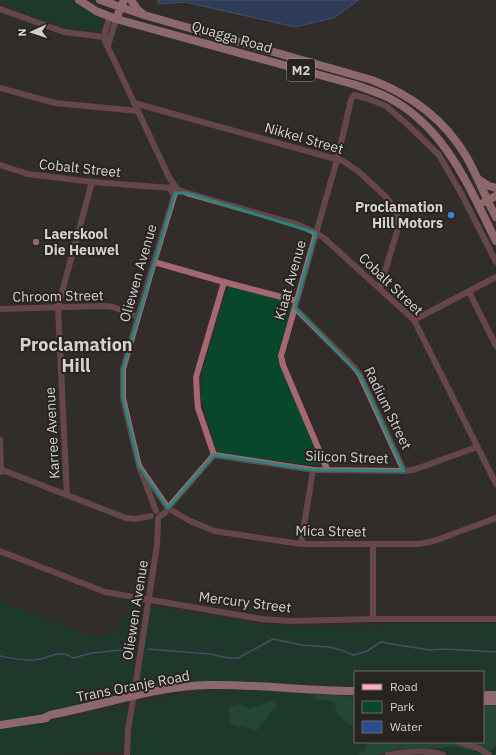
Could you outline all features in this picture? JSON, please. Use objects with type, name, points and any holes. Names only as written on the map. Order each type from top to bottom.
[{"type":"main road","name":"Quagga Road","points":[[79,0],[96,11],[113,18],[356,85],[388,98],[416,116],[436,136],[456,163],[496,241]]},
{"type":"main road","name":"Quagga Road","points":[[100,0],[119,3],[144,15],[360,76],[390,87],[416,102],[443,125],[460,146],[492,204],[496,216]]},
{"type":"main road","points":[[131,0],[137,9],[144,15]]},
{"type":"main road","points":[[113,18],[119,3]]},
{"type":"main road","points":[[478,178],[489,186],[496,188]]},
{"type":"main road","points":[[480,208],[492,204],[496,196]]},
{"type":"main road","name":"Trans Oranje Road","points":[[0,725],[54,718],[84,712],[134,698],[230,685],[354,691]]},
{"type":"main road","points":[[484,695],[496,694]]},
{"type":"main road","points":[[484,701],[496,702]]},
{"type":"street","points":[[0,9],[64,32],[104,37],[113,18]]},
{"type":"street","points":[[108,46],[113,18]]},
{"type":"street","name":"Oliewen Avenue","points":[[104,37],[169,177],[173,190],[172,204],[124,364],[123,392],[132,437],[139,466],[158,514]]},
{"type":"street","points":[[0,88],[55,103],[138,111]]},
{"type":"street","name":"Kiaat Avenue","points":[[327,469],[281,356],[337,160],[352,98],[355,95],[371,99],[386,106],[439,155],[462,195],[496,262]]},
{"type":"street","name":"Nikkel Street","points":[[134,103],[346,162],[358,171],[384,195],[395,211],[398,221],[398,228],[380,288]]},
{"type":"street","name":"Cobalt Street","points":[[0,165],[28,174],[158,188],[187,193],[300,225],[324,238],[414,320],[496,484]]},
{"type":"street","name":"Karree Avenue","points":[[67,495],[58,307],[92,182]]},
{"type":"street","points":[[154,262],[224,282],[297,300]]},
{"type":"street","points":[[414,320],[496,277]]},
{"type":"street","points":[[0,440],[0,471],[126,518],[135,519],[158,514],[214,455],[198,408],[196,396],[196,377],[224,282]]},
{"type":"street","points":[[469,292],[496,346]]},
{"type":"street","name":"Chroom Street","points":[[0,309],[108,306],[138,316]]},
{"type":"street","name":"Radium Street","points":[[294,308],[354,367],[360,375],[404,471]]},
{"type":"street","name":"Silicon Street","points":[[214,455],[313,470],[404,471],[416,469],[477,446]]},
{"type":"street","name":"Oliewen Avenue","points":[[128,755],[128,729],[149,599],[158,528],[158,514],[139,466]]},
{"type":"street","points":[[301,544],[313,470]]},
{"type":"street","name":"Mica Street","points":[[158,514],[188,520],[214,531],[301,544],[424,543],[443,538],[496,518]]},
{"type":"street","points":[[373,544],[373,619]]},
{"type":"street","name":"Mercury Street","points":[[0,551],[105,592],[273,620],[496,619]]},
{"type":"street","points":[[462,743],[478,748],[489,755]]},
{"type":"street","points":[[388,755],[430,752],[442,755]]},
{"type":"highlighted area","points":[[175,193],[187,193],[316,233],[295,308],[360,375],[404,471],[313,470],[214,455],[168,508],[139,466],[123,398],[123,369]]},
{"type":"green space","points":[[0,0],[74,0],[90,12],[105,18],[101,30],[74,29],[37,18],[0,3]]},
{"type":"green space","points":[[231,285],[286,300],[293,307],[280,352],[321,461],[321,465],[318,466],[221,454],[216,449],[203,404],[201,392],[202,373],[226,291]]},
{"type":"green space","points":[[0,601],[100,638],[119,628],[135,603],[142,604],[132,678],[124,695],[42,714],[0,721]]},
{"type":"green space","points":[[151,606],[265,625],[496,624],[496,692],[484,692],[484,671],[354,671],[354,685],[235,681],[206,682],[143,690],[140,688],[139,684]]},
{"type":"green space","points":[[218,690],[255,690],[314,694],[316,700],[333,701],[339,715],[354,727],[354,743],[366,743],[366,749],[357,755],[131,755],[132,725],[136,710],[140,704],[145,701],[176,695]]},
{"type":"green space","points":[[314,694],[354,697],[354,727],[339,715],[333,701],[315,699]]},
{"type":"green space","points":[[274,700],[276,703],[276,708],[269,713],[267,720],[262,721],[259,728],[256,730],[236,727],[231,724],[229,712],[230,706],[240,704],[250,709]]},
{"type":"green space","points":[[484,704],[496,704],[496,745],[489,751],[473,751],[451,746],[441,748],[404,749],[378,755],[357,755],[366,749],[366,743],[484,743]]},
{"type":"green space","points":[[119,707],[126,708],[128,716],[124,746],[119,752],[0,755],[0,729],[69,718]]},
{"type":"green space","points":[[496,745],[496,755],[449,755],[441,748],[451,746],[473,751],[489,751]]},
{"type":"water","points":[[158,0],[359,0],[333,18],[295,27],[185,2],[158,4]]},
{"type":"waterway","points":[[148,649],[238,658],[273,639],[302,645],[329,647],[354,655],[367,651],[381,642],[429,650],[444,649],[496,652]]},
{"type":"waterway","points":[[0,656],[30,660],[63,654],[73,658],[92,653],[131,649]]},
{"type":"place","name":"Proclamation Hill Motors","points":[[451,215]]},
{"type":"place","name":"Laerskool Die Heuwel","points":[[36,242]]},
{"type":"district","name":"Proclamation Hill","points":[[76,355]]}]
